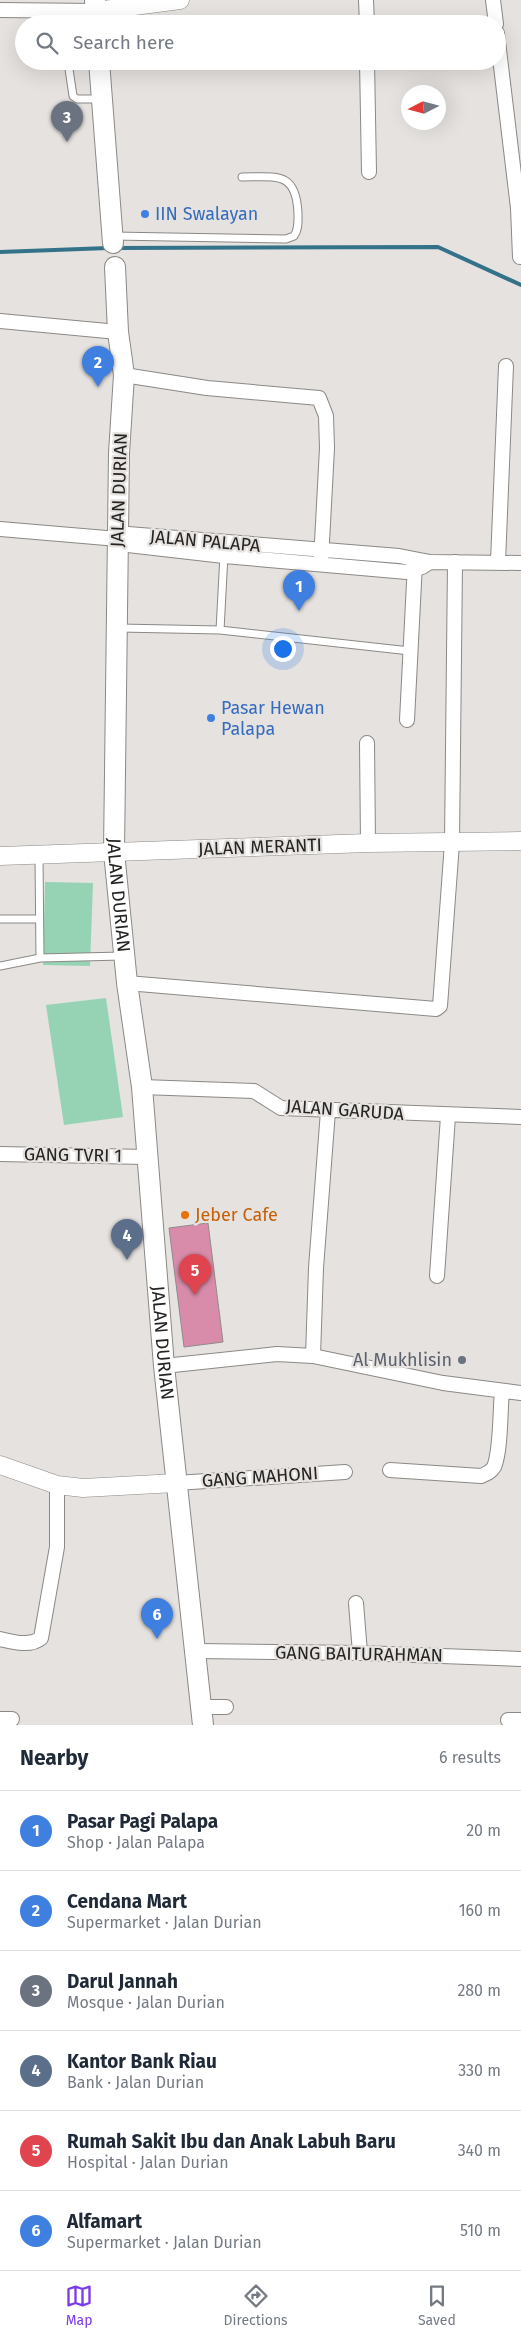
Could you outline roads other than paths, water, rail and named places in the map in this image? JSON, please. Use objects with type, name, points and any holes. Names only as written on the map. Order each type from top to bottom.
[{"type":"main road","name":"JALAN DURIAN","points":[[100,70],[113,240]]},
{"type":"main road","name":"JALAN DURIAN","points":[[115,267],[118,332],[124,375],[119,453],[114,852],[127,983],[142,1087],[146,1157],[164,1366],[203,1716]]},
{"type":"street","points":[[0,10],[96,12],[180,0]]},
{"type":"street","points":[[366,0],[367,15]]},
{"type":"street","points":[[493,0],[495,15]]},
{"type":"street","points":[[368,70],[370,172]]},
{"type":"street","points":[[501,70],[518,208],[520,257]]},
{"type":"street","name":"JALAN DURIAN","points":[[113,240],[115,267]]},
{"type":"street","points":[[0,321],[118,332]]},
{"type":"street","points":[[498,562],[506,366]]},
{"type":"street","points":[[124,375],[207,388],[319,398],[326,416],[327,448],[321,558]]},
{"type":"street","name":"JALAN PALAPA","points":[[0,529],[118,539],[128,534],[224,550],[415,565],[430,562],[521,563]]},
{"type":"street","points":[[127,983],[436,1009],[440,1006],[452,843],[455,562]]},
{"type":"street","points":[[406,720],[415,565]]},
{"type":"street","points":[[367,743],[368,843]]},
{"type":"street","name":"JALAN MERANTI","points":[[0,856],[368,843],[521,842]]},
{"type":"street","name":"JALAN GARUDA","points":[[142,1087],[254,1092],[281,1108],[448,1116],[521,1117]]},
{"type":"street","points":[[313,1356],[316,1268],[328,1111]]},
{"type":"street","points":[[437,1276],[448,1116]]},
{"type":"street","name":"GANG TVRI 1","points":[[0,1154],[146,1157]]},
{"type":"street","points":[[164,1366],[277,1354],[313,1356],[443,1383],[521,1393]]},
{"type":"street","points":[[390,1470],[481,1476],[486,1474],[493,1467],[497,1452],[502,1391]]},
{"type":"street","points":[[0,1465],[57,1485],[84,1488],[176,1482]]},
{"type":"street","name":"GANG MAHONI","points":[[176,1482],[345,1472]]},
{"type":"street","points":[[0,1639],[22,1643],[33,1642],[42,1638],[56,1547],[57,1485]]},
{"type":"street","points":[[356,1603],[360,1653]]},
{"type":"street","name":"GANG BAITURAHMAN","points":[[197,1651],[360,1653],[521,1659]]},
{"type":"street","points":[[203,1716],[226,1707]]},
{"type":"lane","points":[[69,70],[73,96],[77,99],[102,99]]},
{"type":"lane","points":[[113,240],[286,239],[294,236],[298,226],[298,217],[297,199],[292,186],[287,181],[276,177],[242,177]]},
{"type":"lane","points":[[220,630],[224,550]]},
{"type":"lane","points":[[116,628],[220,630],[410,651]]},
{"type":"lane","points":[[40,856],[40,958]]},
{"type":"lane","points":[[0,919],[39,919]]},
{"type":"lane","points":[[0,966],[40,958],[125,956]]},
{"type":"waterway","points":[[117,248],[438,247],[521,285]]},
{"type":"waterway","points":[[0,252],[108,248]]},
{"type":"place","name":"Darul Jannah","points":[[67,142]]},
{"type":"place","name":"IIN Swalayan","points":[[145,214]]},
{"type":"place","name":"Cendana Mart","points":[[98,387]]},
{"type":"place","name":"Pasar Pagi Palapa","points":[[299,611]]},
{"type":"place","name":"Pasar Hewan Palapa","points":[[211,718]]},
{"type":"place","name":"Jeber Cafe","points":[[185,1215]]},
{"type":"place","name":"Kantor Bank Riau","points":[[127,1260]]},
{"type":"place","name":"Rumah Sakit Ibu dan Anak Labuh Baru","points":[[195,1295]]},
{"type":"place","name":"Al Mukhlisin","points":[[462,1360]]},
{"type":"place","name":"Alfamart","points":[[157,1639]]}]
